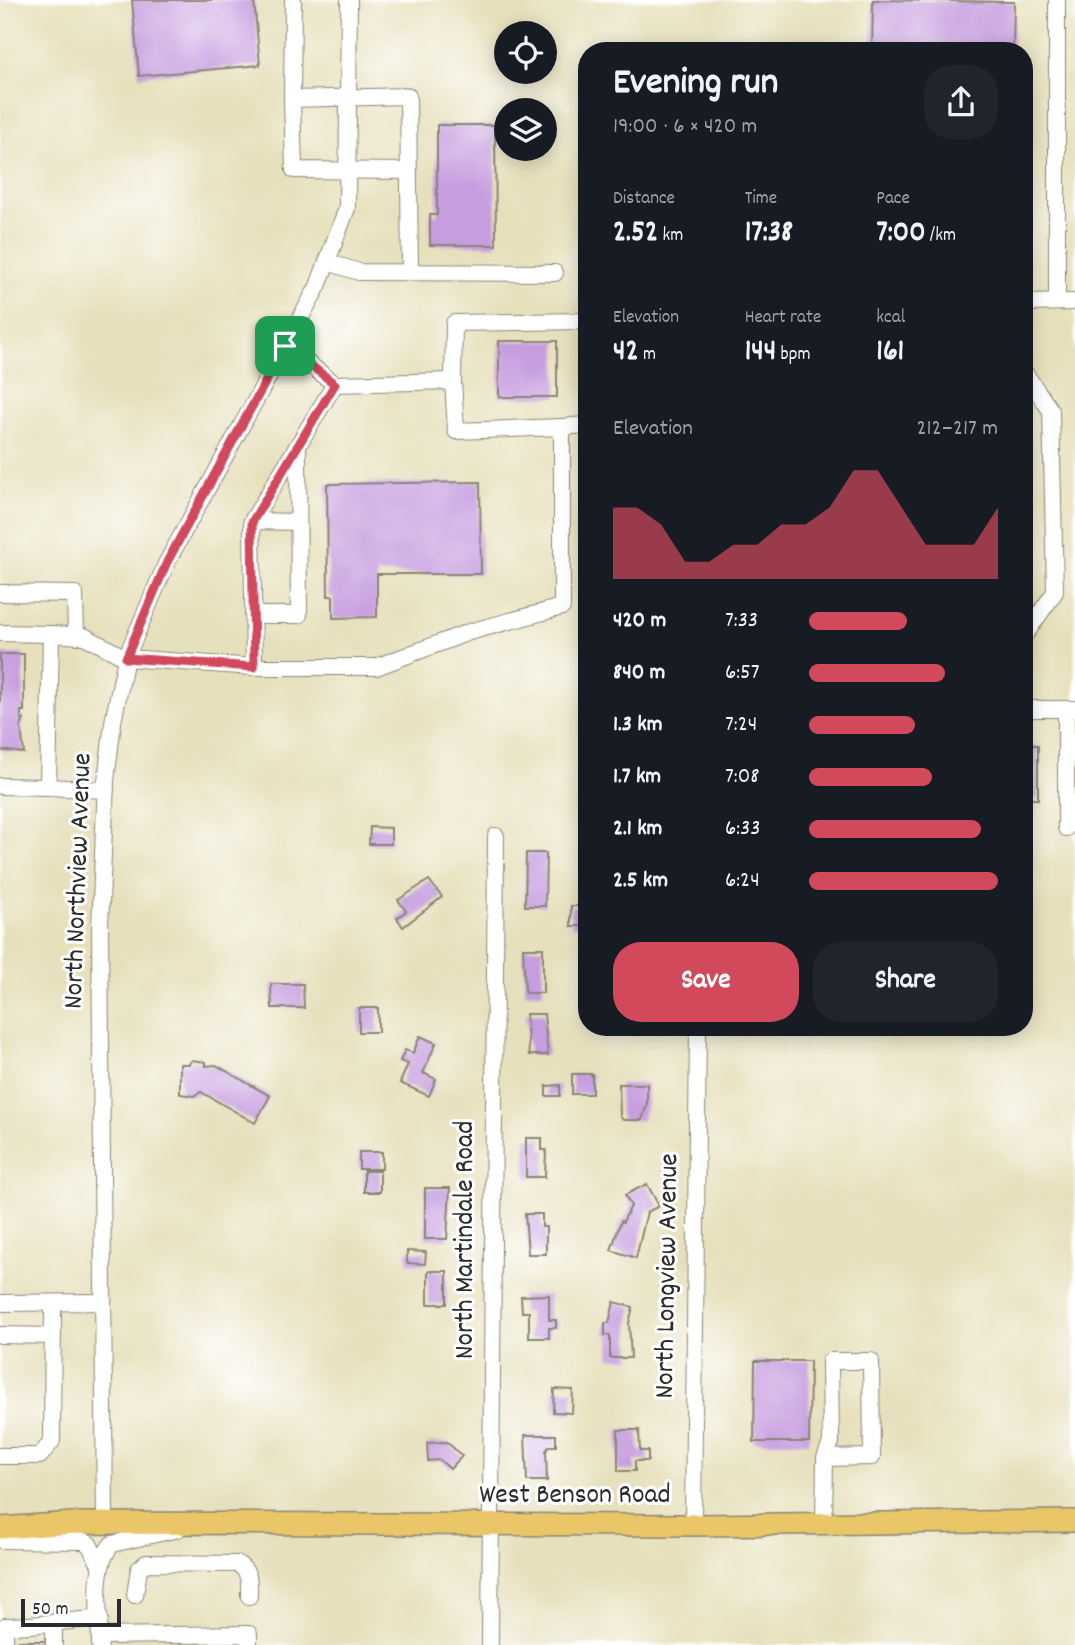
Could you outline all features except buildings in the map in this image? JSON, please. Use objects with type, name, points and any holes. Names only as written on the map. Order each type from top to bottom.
[{"type":"main road","name":"West Benson Road","points":[[0,1516],[74,1523]]},
{"type":"main road","name":"West Benson Road","points":[[0,1528],[74,1523],[693,1525],[1075,1521]]},
{"type":"street","points":[[293,0],[294,170],[409,171]]},
{"type":"street","name":"North Northview Avenue","points":[[105,1523],[100,927],[106,790],[113,722],[126,658],[167,562],[318,286],[347,208],[349,0]]},
{"type":"street","points":[[1057,0],[1057,302]]},
{"type":"street","points":[[292,99],[408,96],[410,272]]},
{"type":"street","points":[[327,262],[359,272],[555,273]]},
{"type":"street","points":[[1033,303],[1075,302]]},
{"type":"street","points":[[578,321],[454,323],[453,381],[456,431],[578,425]]},
{"type":"street","points":[[285,346],[335,384],[453,381]]},
{"type":"street","points":[[254,667],[252,522],[335,384]]},
{"type":"street","points":[[1033,385],[1051,411],[1055,592],[1033,623]]},
{"type":"street","points":[[0,633],[84,636],[126,658],[254,667],[376,667],[470,632],[562,607],[562,426]]},
{"type":"street","points":[[253,615],[299,615],[298,445]]},
{"type":"street","points":[[252,522],[298,522]]},
{"type":"street","points":[[0,593],[75,594],[76,636]]},
{"type":"street","points":[[48,787],[51,634]]},
{"type":"street","points":[[1033,709],[1070,709],[1066,828]]},
{"type":"street","points":[[0,786],[106,790]]},
{"type":"street","name":"North Martindale Road","points":[[490,1645],[496,836]]},
{"type":"street","name":"North Longview Avenue","points":[[693,1525],[698,1036]]},
{"type":"street","points":[[0,1303],[103,1302]]},
{"type":"street","points":[[0,1456],[40,1456],[52,1441],[53,1303]]},
{"type":"street","points":[[0,1335],[53,1336]]},
{"type":"street","points":[[824,1524],[825,1458],[831,1442],[830,1361],[871,1361],[872,1457],[825,1458]]},
{"type":"street","points":[[100,1565],[112,1544],[205,1523]]},
{"type":"street","points":[[0,1540],[83,1541],[89,1544],[100,1565],[100,1640],[249,1634],[250,1645]]},
{"type":"street","points":[[135,1595],[138,1569],[146,1563],[238,1564],[246,1570],[249,1596]]},
{"type":"street","points":[[5,1645],[3,1626],[54,1626],[67,1620],[100,1619]]},
{"type":"street","points":[[54,1626],[54,1645]]},
{"type":"route","points":[[285,346],[335,384],[252,522],[254,667],[126,658],[167,562],[285,346]]}]
